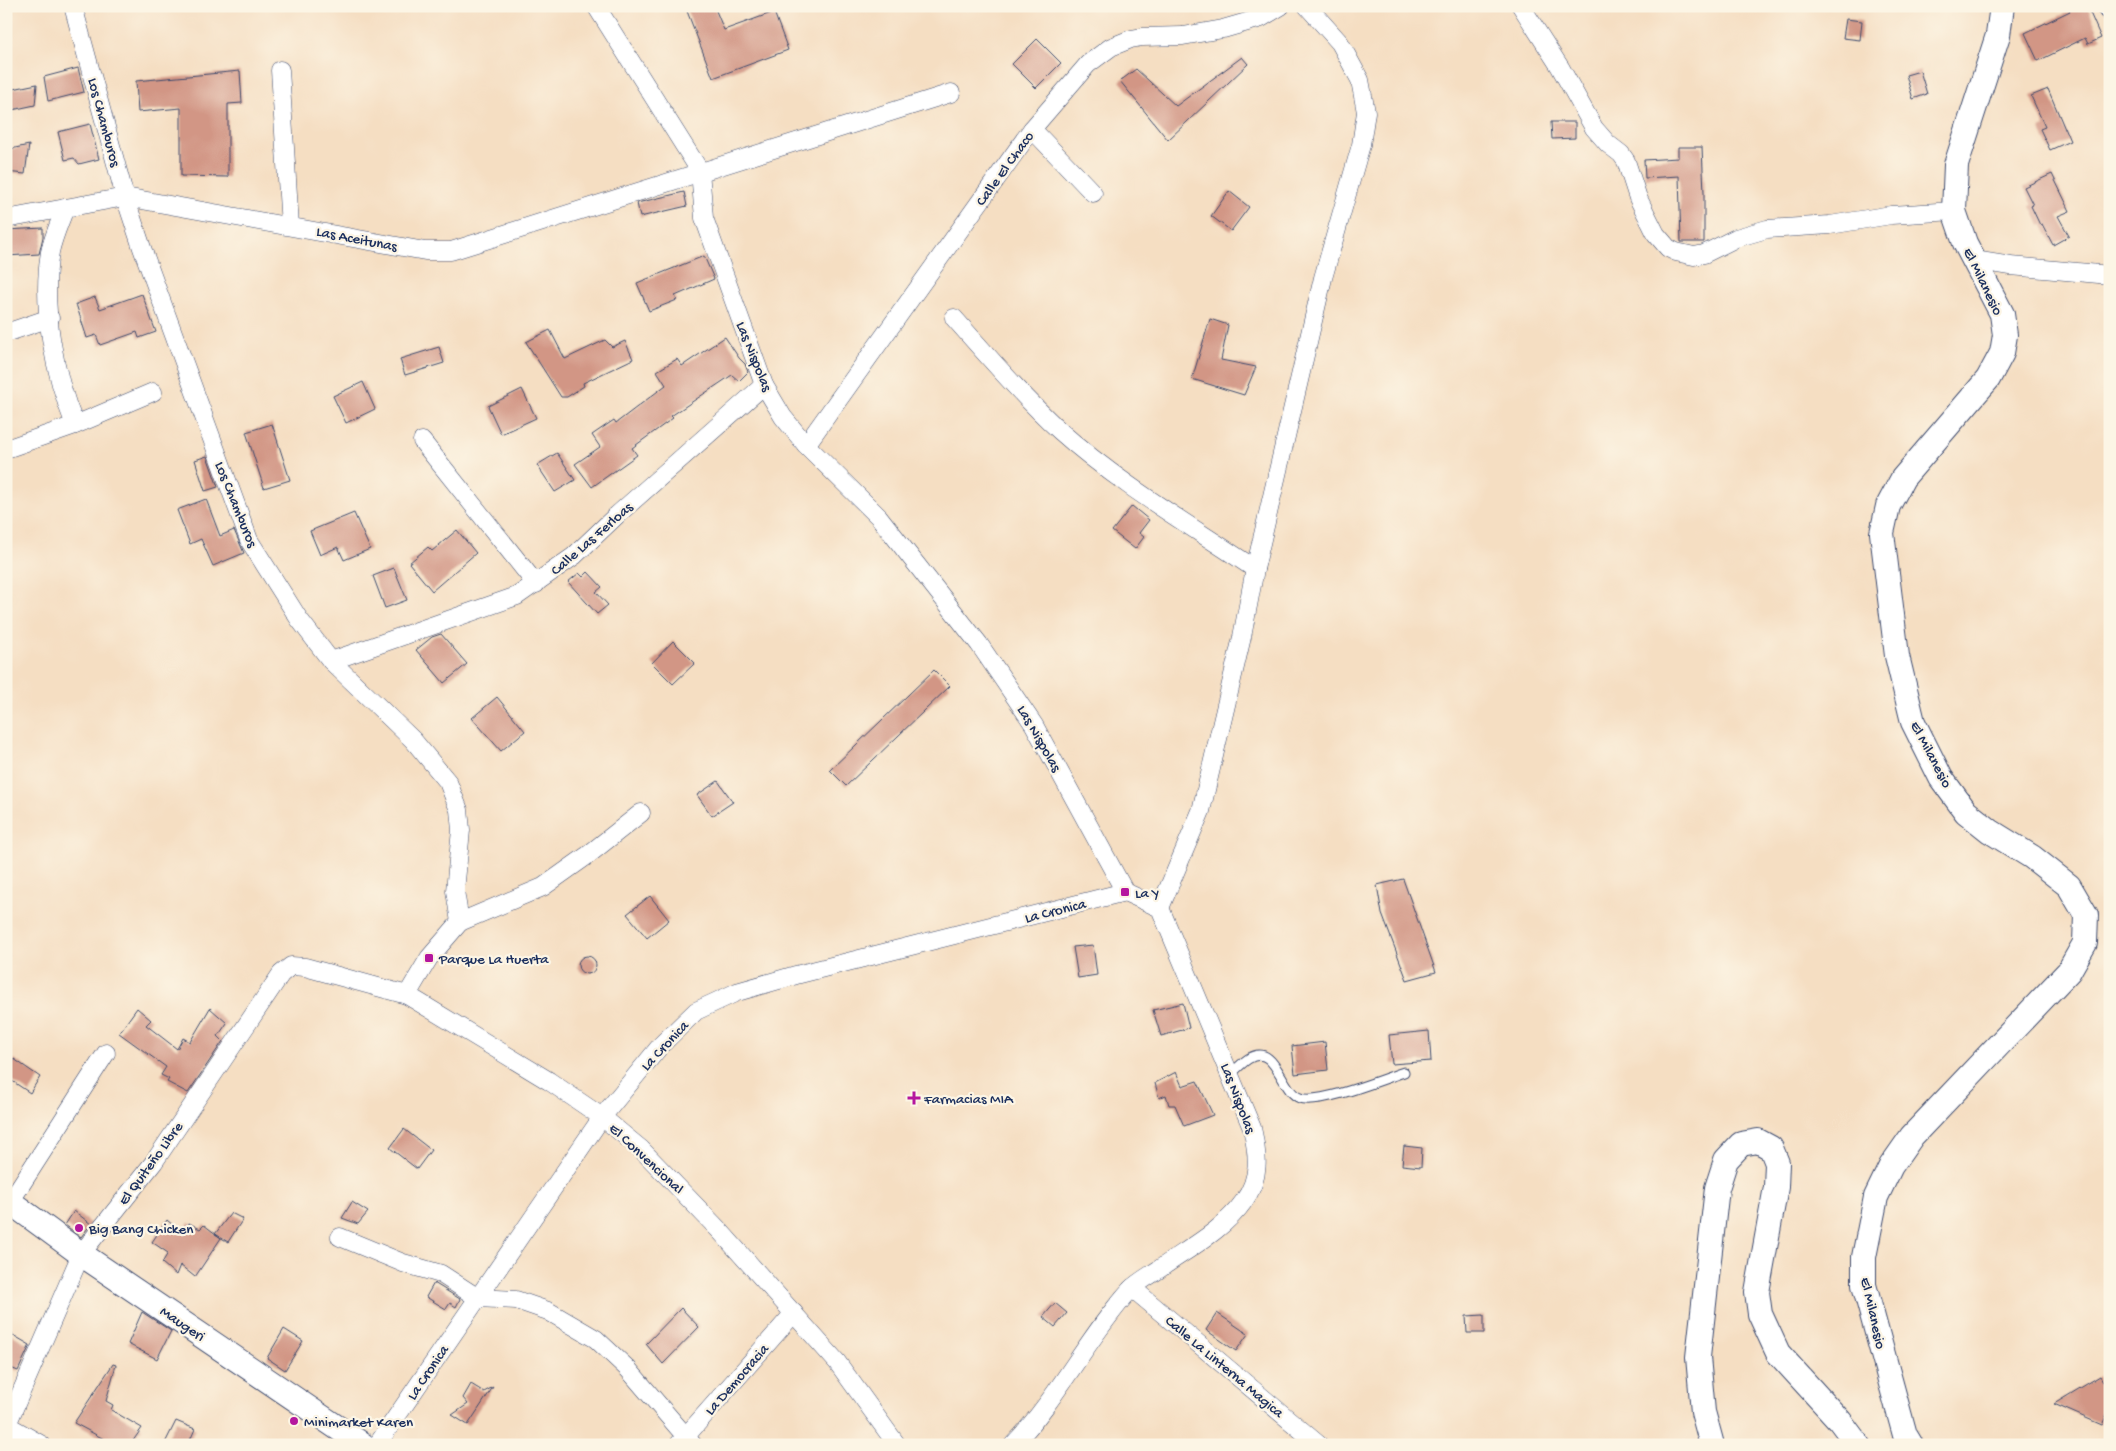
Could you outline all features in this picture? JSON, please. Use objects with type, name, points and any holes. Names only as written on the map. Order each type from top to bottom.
[{"type":"street","name":"Los Chamburos","points":[[72,6],[125,197],[249,540],[299,619],[331,661],[413,740],[448,782],[459,810],[461,830],[455,891],[460,922]]},
{"type":"street","name":"Las Nispolas","points":[[596,6],[700,171],[704,218],[764,385],[783,416],[806,445],[879,517],[979,644],[1034,726],[1125,892]]},
{"type":"street","name":"Calle El Chaco","points":[[806,445],[1032,129],[1088,64],[1111,47],[1142,37],[1183,36],[1223,29],[1261,18],[1281,6]]},
{"type":"street","points":[[1125,892],[1160,908],[1201,811],[1242,637],[1255,569],[1324,278],[1361,145],[1366,112],[1360,80],[1340,43],[1307,6]]},
{"type":"street","points":[[1521,6],[1560,67],[1594,128],[1626,161],[1638,198],[1656,234],[1668,248],[1676,252],[1694,256],[1704,254],[1736,238],[1766,229],[1830,225],[1891,215],[1954,211]]},
{"type":"street","name":"El Milanesio","points":[[1912,1445],[1905,1435],[1864,1285],[1864,1257],[1876,1197],[1891,1166],[1912,1136],[2069,971],[2085,943],[2086,915],[2069,886],[1966,812],[1941,778],[1913,722],[1897,656],[1882,533],[1888,506],[1903,478],[1988,379],[2002,353],[2005,335],[2002,314],[1974,260],[1954,211],[1956,165],[1998,35],[2002,6]]},
{"type":"street","points":[[280,70],[290,226]]},
{"type":"street","name":"Las Aceitunas","points":[[6,219],[125,197],[424,251],[450,251],[951,93]]},
{"type":"street","points":[[1032,129],[1093,193]]},
{"type":"street","points":[[65,208],[50,250],[47,291],[62,394],[75,425]]},
{"type":"street","points":[[1974,260],[2011,266],[2110,275]]},
{"type":"street","points":[[6,333],[50,318]]},
{"type":"street","points":[[954,318],[1000,370],[1061,431],[1124,481],[1255,569]]},
{"type":"street","name":"Calle Las Ferloas","points":[[331,661],[517,596],[536,584],[574,556],[616,515],[764,385]]},
{"type":"street","points":[[6,449],[75,425],[153,392]]},
{"type":"street","points":[[422,441],[536,584]]},
{"type":"street","points":[[407,994],[430,958],[460,922],[543,887],[588,855],[641,812]]},
{"type":"street","name":"La Cronica","points":[[377,1445],[602,1117],[661,1045],[696,1011],[738,992],[796,975],[1125,892]]},
{"type":"street","name":"Las Nispolas","points":[[1013,1445],[1073,1370],[1111,1313],[1132,1288],[1226,1222],[1245,1200],[1254,1179],[1258,1157],[1252,1128],[1160,908]]},
{"type":"street","name":"El Convencional","points":[[291,966],[306,967],[407,994],[549,1081],[602,1117],[641,1149],[721,1232],[794,1313],[837,1362],[897,1445]]},
{"type":"street","name":"El Quiteño Libre","points":[[7,1426],[81,1254],[154,1162],[280,974],[291,966]]},
{"type":"street","points":[[8,1200],[106,1053]]},
{"type":"street","points":[[1712,1445],[1703,1412],[1698,1357],[1717,1188],[1726,1160],[1741,1144],[1758,1141],[1771,1148],[1778,1163],[1776,1187],[1757,1292],[1760,1314],[1778,1353],[1840,1421],[1858,1445]]},
{"type":"street","name":"Maugeri","points":[[8,1200],[81,1254],[363,1445]]},
{"type":"street","points":[[340,1237],[403,1263],[441,1274],[478,1298],[516,1300],[548,1311],[596,1339],[628,1369],[685,1442]]},
{"type":"street","name":"Calle La Linterna Magica","points":[[1132,1288],[1319,1445]]},
{"type":"street","name":"La Democracia","points":[[685,1442],[794,1313]]},
{"type":"street","points":[[7,1426],[42,1445]]},
{"type":"lane","points":[[1231,1074],[1248,1059],[1264,1056],[1278,1069],[1290,1093],[1301,1099],[1316,1099],[1356,1089],[1404,1072]]},
{"type":"building","points":[[685,6],[714,6],[724,30],[774,12],[788,50],[713,78]]},
{"type":"building","points":[[2067,6],[2087,6],[2101,38],[2088,44],[2085,38],[2038,61],[2025,33],[2070,11]]},
{"type":"building","points":[[1846,19],[1862,21],[1860,40],[1843,38]]},
{"type":"building","points":[[1037,39],[1061,63],[1036,88],[1012,64]]},
{"type":"building","points":[[1242,57],[1248,64],[1168,140],[1120,81],[1136,69],[1176,106]]},
{"type":"building","points":[[78,68],[84,92],[48,101],[44,77]]},
{"type":"building","points":[[240,71],[242,103],[228,104],[228,177],[181,176],[181,108],[138,112],[136,81]]},
{"type":"building","points":[[1920,71],[1927,94],[1913,99],[1906,75]]},
{"type":"building","points":[[37,84],[35,105],[12,110],[8,90]]},
{"type":"building","points":[[2048,89],[2070,141],[2050,150],[2040,129],[2045,127],[2031,96]]},
{"type":"building","points":[[1551,122],[1575,122],[1575,138],[1552,139]]},
{"type":"building","points":[[90,124],[99,159],[79,164],[74,158],[65,160],[58,132]]},
{"type":"building","points":[[29,145],[25,174],[6,172],[6,150]]},
{"type":"building","points":[[1678,147],[1702,147],[1704,242],[1681,242],[1679,176],[1645,178],[1644,160],[1678,158]]},
{"type":"building","points":[[2052,174],[2070,211],[2058,216],[2069,236],[2053,245],[2042,224],[2040,225],[2024,187]]},
{"type":"building","points":[[1229,191],[1249,207],[1231,231],[1211,216]]},
{"type":"building","points":[[684,192],[687,206],[640,217],[637,203]]},
{"type":"building","points":[[43,228],[39,254],[6,256],[6,230]]},
{"type":"building","points":[[704,256],[714,279],[675,296],[677,300],[649,311],[637,283]]},
{"type":"building","points":[[142,294],[156,332],[139,338],[137,332],[100,345],[96,335],[87,338],[76,304],[95,297],[100,309]]},
{"type":"building","points":[[1210,319],[1228,325],[1221,360],[1256,367],[1244,395],[1192,379]]},
{"type":"building","points":[[550,330],[565,359],[605,340],[612,347],[625,341],[633,359],[583,383],[584,386],[567,397],[561,397],[526,342]]},
{"type":"building","points":[[725,337],[745,364],[748,372],[739,381],[732,375],[671,416],[673,418],[632,448],[637,455],[592,487],[575,464],[600,447],[592,435],[614,420],[616,423],[666,385],[657,371],[677,359],[682,366]]},
{"type":"building","points":[[439,347],[444,363],[405,375],[400,359]]},
{"type":"building","points":[[363,382],[375,409],[346,423],[333,396]]},
{"type":"building","points":[[522,389],[536,418],[501,434],[488,406]]},
{"type":"building","points":[[272,424],[290,480],[264,488],[246,432]]},
{"type":"building","points":[[557,453],[575,480],[555,492],[537,465]]},
{"type":"building","points":[[207,456],[218,487],[205,491],[195,460]]},
{"type":"building","points":[[206,499],[220,536],[234,530],[244,553],[213,566],[201,539],[190,544],[177,510]]},
{"type":"building","points":[[1132,506],[1149,520],[1139,533],[1144,537],[1135,549],[1112,531]]},
{"type":"building","points":[[354,513],[370,549],[344,560],[338,547],[320,555],[310,531]]},
{"type":"building","points":[[457,530],[476,553],[432,591],[409,563],[428,547],[432,551]]},
{"type":"building","points":[[394,568],[407,600],[385,608],[373,576]]},
{"type":"building","points":[[588,572],[602,587],[596,592],[608,605],[597,614],[568,582],[579,573],[583,577]]},
{"type":"building","points":[[441,634],[467,664],[444,683],[416,650],[432,637]]},
{"type":"building","points":[[673,641],[695,663],[673,684],[652,663]]},
{"type":"building","points":[[934,670],[950,686],[846,786],[830,770]]},
{"type":"building","points":[[497,697],[525,731],[501,751],[472,718]]},
{"type":"building","points":[[718,781],[733,802],[712,816],[697,795]]},
{"type":"building","points":[[1403,879],[1436,972],[1407,980],[1382,914],[1377,885]]},
{"type":"building","points":[[650,896],[669,920],[647,938],[627,914]]},
{"type":"building","points":[[1093,945],[1097,975],[1078,978],[1073,947]]},
{"type":"building","points":[[587,956],[595,961],[596,965],[591,973],[587,974],[579,969],[578,965],[583,957]]},
{"type":"building","points":[[1183,1003],[1189,1028],[1161,1036],[1153,1010]]},
{"type":"building","points":[[137,1008],[151,1020],[146,1025],[177,1049],[183,1038],[190,1042],[210,1008],[227,1023],[218,1036],[223,1041],[188,1093],[167,1082],[169,1079],[161,1075],[166,1067],[119,1033]]},
{"type":"building","points":[[1429,1031],[1431,1061],[1392,1064],[1389,1035]]},
{"type":"building","points":[[1325,1042],[1328,1070],[1295,1074],[1292,1046]]},
{"type":"building","points":[[14,1059],[40,1077],[30,1093],[6,1077],[6,1070]]},
{"type":"building","points":[[1176,1072],[1182,1086],[1197,1081],[1213,1115],[1184,1126],[1175,1105],[1169,1105],[1166,1095],[1159,1098],[1155,1083]]},
{"type":"building","points":[[404,1129],[431,1150],[417,1169],[390,1148]]},
{"type":"building","points":[[1404,1146],[1422,1148],[1421,1167],[1402,1165]]},
{"type":"building","points":[[352,1202],[368,1212],[358,1224],[342,1218]]},
{"type":"building","points":[[74,1211],[91,1224],[81,1237],[65,1225]]},
{"type":"building","points":[[231,1213],[243,1219],[228,1242],[215,1234]]},
{"type":"building","points":[[167,1220],[182,1233],[189,1223],[200,1229],[204,1225],[221,1238],[195,1277],[180,1265],[176,1275],[162,1263],[168,1253],[152,1242]]},
{"type":"building","points":[[434,1283],[460,1299],[456,1307],[450,1303],[446,1309],[426,1297]]},
{"type":"building","points":[[1055,1303],[1067,1313],[1055,1327],[1043,1317]]},
{"type":"building","points":[[681,1308],[699,1327],[663,1364],[646,1344]]},
{"type":"building","points":[[142,1312],[171,1331],[157,1359],[128,1344]]},
{"type":"building","points":[[1217,1313],[1248,1334],[1236,1351],[1206,1330]]},
{"type":"building","points":[[1484,1315],[1484,1333],[1467,1333],[1466,1316]]},
{"type":"building","points":[[284,1329],[303,1341],[285,1370],[267,1358]]},
{"type":"building","points":[[6,1331],[30,1345],[18,1371],[6,1366]]},
{"type":"building","points":[[113,1364],[116,1365],[106,1401],[113,1405],[111,1410],[142,1428],[130,1445],[115,1445],[74,1423]]},
{"type":"building","points":[[2100,1376],[2110,1393],[2110,1408],[2102,1425],[2054,1404]]},
{"type":"building","points":[[471,1384],[484,1392],[493,1387],[468,1425],[452,1415],[468,1404],[463,1398]]},
{"type":"building","points":[[176,1421],[195,1429],[188,1445],[164,1445]]},
{"type":"place","name":"La Y","points":[[1125,892]]},
{"type":"place","name":"Parque La Huerta","points":[[429,958]]},
{"type":"place","name":"Farmacias MIA","points":[[914,1098]]},
{"type":"place","name":"Big Bang Chicken","points":[[79,1228]]},
{"type":"place","name":"Minimarket Karen","points":[[294,1421]]}]
